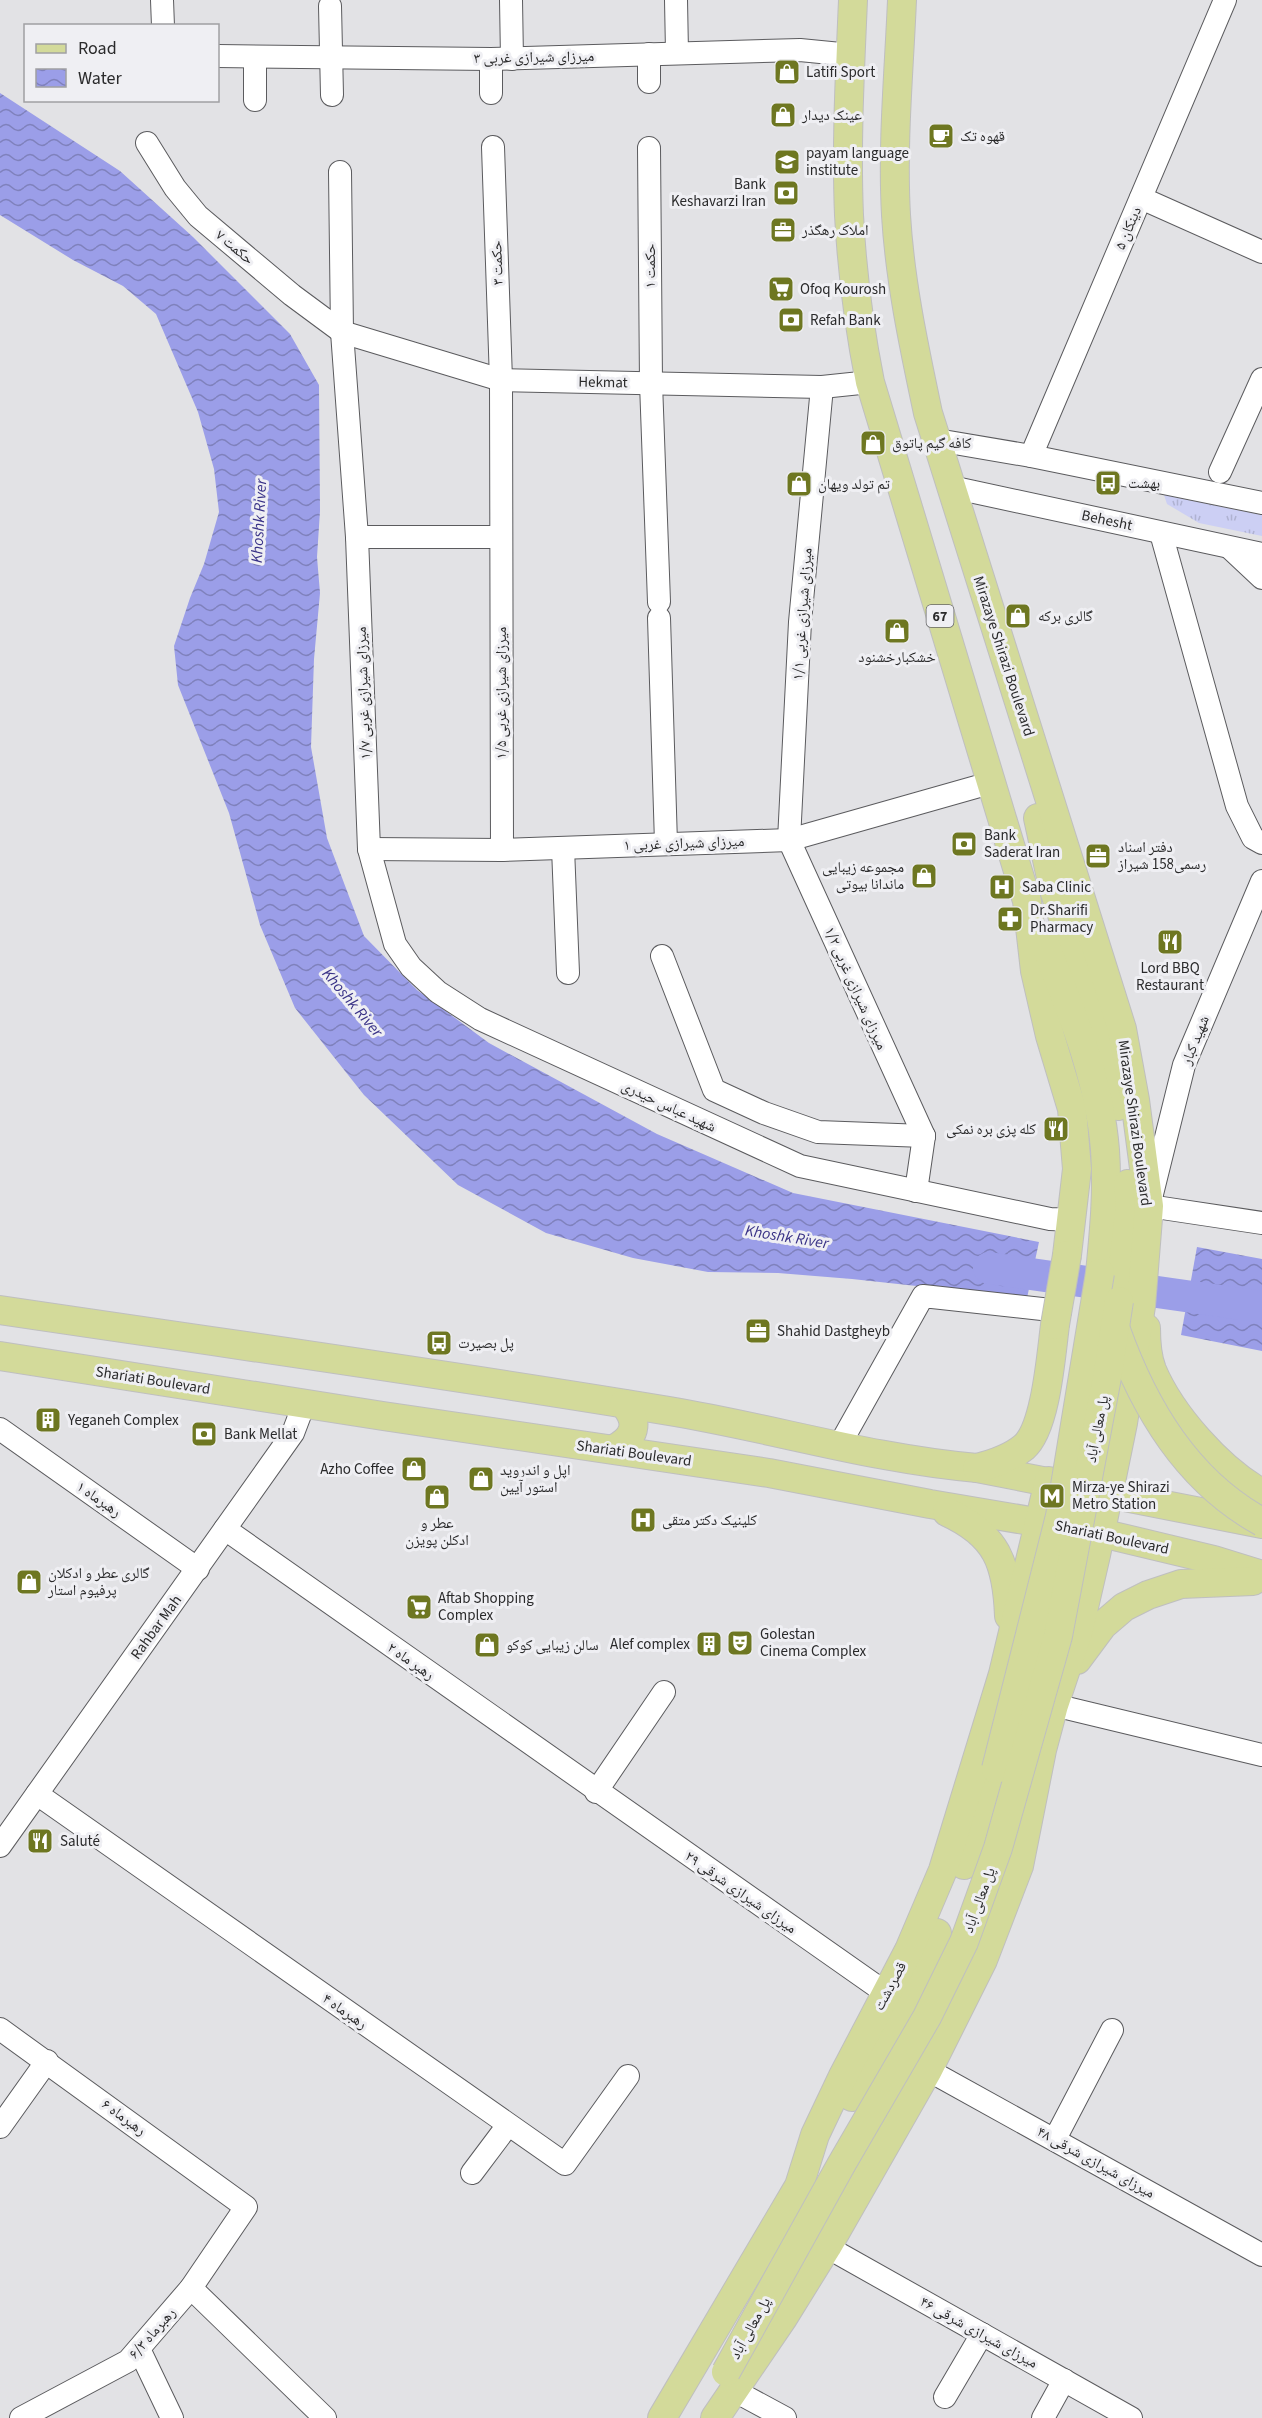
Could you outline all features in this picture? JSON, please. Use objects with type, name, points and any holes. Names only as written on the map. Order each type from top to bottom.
[{"type":"main road","name":"67","points":[[853,0],[849,214],[860,330],[870,382],[1028,902],[1035,971],[1050,1035],[1072,1109],[1077,1169],[1072,1220]]},
{"type":"main road","name":"Mirazaye Shirazi Boulevard","points":[[902,0],[896,213],[901,274],[908,319],[928,413],[1122,1029],[1135,1100],[1149,1206],[1146,1254],[1136,1315]]},
{"type":"main road","points":[[715,2418],[730,2381],[827,2247],[928,2070],[982,1960],[1020,1866],[1037,1773],[1058,1693],[1078,1633],[1123,1423],[1136,1315],[1123,1127],[1103,1049],[1053,887],[1003,652]]},
{"type":"main road","points":[[1028,902],[1076,1022],[1090,1069],[1105,1149],[1101,1273],[1107,1307],[1126,1359],[1138,1387],[1175,1445],[1214,1490],[1262,1523]]},
{"type":"main road","points":[[977,1468],[997,1463],[1023,1448],[1035,1431],[1042,1407],[1058,1318],[1072,1220]]},
{"type":"main road","name":"پل معالی آباد","points":[[799,2187],[906,2005],[953,1898],[996,1769],[1060,1516],[1101,1273]]},
{"type":"main road","points":[[0,1310],[671,1411],[839,1446],[941,1465],[977,1468],[1049,1481],[1262,1523]]},
{"type":"main road","points":[[1136,1315],[1151,1368],[1177,1411],[1195,1436],[1220,1462],[1247,1485],[1262,1493]]},
{"type":"main road","name":"پل معالی آباد","points":[[699,2418],[730,2381],[841,2165],[927,2017],[964,1942],[998,1848],[1058,1636],[1108,1371],[1136,1315]]},
{"type":"main road","name":"Shariati Boulevard","points":[[0,1356],[769,1473],[930,1504],[1101,1533],[1214,1560],[1262,1575]]},
{"type":"main road","points":[[614,1449],[629,1439],[635,1430],[634,1421],[624,1404]]},
{"type":"main road","points":[[1042,1407],[1060,1424],[1080,1431],[1100,1431],[1123,1423]]},
{"type":"main road","points":[[661,1456],[651,1443],[650,1432],[654,1422],[671,1411]]},
{"type":"main road","name":"قصردشت","points":[[662,2418],[799,2187],[815,2135],[909,1950],[943,1870],[1003,1674],[1049,1481]]},
{"type":"main road","points":[[930,1504],[966,1521],[995,1548],[1006,1575],[1011,1639]]},
{"type":"main road","points":[[1214,1560],[1207,1542],[1208,1529],[1219,1516]]},
{"type":"main road","points":[[1029,1572],[1054,1563],[1063,1564],[1077,1569],[1080,1578],[1061,1656],[1058,1693]]},
{"type":"main road","points":[[1058,1693],[1103,1625],[1124,1607],[1148,1595],[1181,1584],[1262,1581]]},
{"type":"street","points":[[162,0],[163,24]]},
{"type":"street","points":[[491,93],[502,59],[511,0]]},
{"type":"street","points":[[676,0],[677,52]]},
{"type":"street","name":"۵ دینکان","points":[[1031,456],[1225,0]]},
{"type":"street","points":[[330,6],[332,95]]},
{"type":"street","name":"۳ میرزای شیرازی غربی","points":[[219,56],[502,59],[800,50],[851,55]]},
{"type":"street","points":[[649,54],[649,82]]},
{"type":"street","points":[[255,57],[255,100]]},
{"type":"street","name":"۷ حکمت","points":[[147,143],[175,188],[198,216],[292,295],[342,332]]},
{"type":"street","name":"۳ حکمت","points":[[493,147],[501,380],[500,537]]},
{"type":"street","name":"۱ حکمت","points":[[650,148],[651,383],[666,843]]},
{"type":"street","name":"۱/۷ میرزای شیرازی غربی","points":[[340,172],[342,332],[357,537],[369,849]]},
{"type":"street","points":[[1141,198],[1262,252]]},
{"type":"street","name":"Hekmat","points":[[342,332],[501,380],[822,387],[870,382]]},
{"type":"street","points":[[1220,472],[1262,379]]},
{"type":"street","name":"۱/۱ میرزای شیرازی غربی","points":[[789,840],[800,622],[822,387]]},
{"type":"street","points":[[937,440],[1031,456],[1262,503]]},
{"type":"street","name":"Behesht","points":[[951,488],[1262,554]]},
{"type":"street","points":[[1161,533],[1237,806],[1253,838],[1262,843]]},
{"type":"street","points":[[357,537],[500,537]]},
{"type":"street","name":"۱/۵ میرزای شیرازی غربی","points":[[500,537],[501,850]]},
{"type":"street","points":[[1229,547],[1262,578]]},
{"type":"street","name":"۱ میرزای شیرازی غربی","points":[[369,849],[501,850],[789,840],[990,783]]},
{"type":"street","name":"۱/۲ میرزای شیرازی غربی","points":[[789,840],[924,1136]]},
{"type":"street","points":[[563,848],[568,973]]},
{"type":"street","name":"شهید عباس حیدری","points":[[369,849],[395,944],[411,967],[438,992],[480,1019],[800,1166],[1050,1219],[1072,1220]]},
{"type":"street","name":"شهید کبار","points":[[1149,1206],[1184,1065],[1262,881]]},
{"type":"street","points":[[662,956],[714,1090],[764,1113],[818,1132],[924,1136],[916,1191]]},
{"type":"street","points":[[1149,1206],[1262,1223]]},
{"type":"street","points":[[839,1446],[923,1296],[1058,1318]]},
{"type":"street","name":"Rahbar Mah","points":[[0,1846],[293,1433],[304,1404]]},
{"type":"street","name":"۱ رهبرماه","points":[[0,1429],[198,1569]]},
{"type":"street","name":"۲ رهبر ماه","points":[[225,1529],[596,1792]]},
{"type":"street","points":[[596,1792],[664,1692]]},
{"type":"street","points":[[1058,1693],[1262,1755]]},
{"type":"street","name":"۲۹ میرزای شیرازی شرقی","points":[[596,1792],[886,1993]]},
{"type":"street","name":"۴ رهبرماه","points":[[37,1794],[565,2164],[628,2076]]},
{"type":"street","name":"۶ رهبرماه","points":[[0,2029],[246,2207]]},
{"type":"street","points":[[1054,2139],[1112,2030]]},
{"type":"street","points":[[0,2127],[47,2061]]},
{"type":"street","name":"۴۸ میرزای شیرازی شرقی","points":[[928,2070],[1262,2255]]},
{"type":"street","points":[[472,2173],[508,2125]]},
{"type":"street","name":"۶/۳ رهبرماه","points":[[21,2418],[128,2361],[191,2288],[246,2207]]},
{"type":"street","name":"۴۶ میرزای شیرازی شرقی","points":[[827,2247],[1131,2418]]},
{"type":"street","points":[[191,2288],[325,2418]]},
{"type":"street","points":[[945,2397],[982,2334]]},
{"type":"street","points":[[139,2349],[172,2418]]},
{"type":"street","points":[[1043,2418],[1064,2380]]},
{"type":"street","points":[[730,2381],[785,2418]]},
{"type":"green space","points":[[1164,495],[1262,515],[1262,536],[1199,523],[1167,504]]},
{"type":"water","points":[[0,93],[120,171],[193,237],[290,334],[319,385],[320,511],[317,557],[320,593],[314,659],[311,747],[327,838],[364,936],[417,990],[489,1043],[657,1134],[793,1193],[1039,1242],[1027,1298],[852,1279],[778,1273],[708,1272],[633,1258],[546,1233],[458,1185],[364,1095],[295,1008],[260,925],[229,813],[178,685],[174,646],[204,564],[219,512],[214,469],[198,412],[156,314],[123,286],[73,260],[0,215]]},
{"type":"water","points":[[1197,1247],[1262,1259],[1262,1351],[1181,1335]]},
{"type":"waterway","name":"Khoshk River","points":[[989,1268],[1262,1307]]},
{"type":"place","name":"Latifi Sport","points":[[787,72]]},
{"type":"place","name":"عینک دیدار","points":[[783,115]]},
{"type":"place","name":"قهوه تک","points":[[941,136]]},
{"type":"place","name":"payam language institute","points":[[787,162]]},
{"type":"place","name":"Bank Keshavarzi Iran","points":[[786,193]]},
{"type":"place","name":"املاک رهگذر","points":[[783,230]]},
{"type":"place","name":"Ofoq Kourosh","points":[[781,289]]},
{"type":"place","name":"Refah Bank","points":[[791,320]]},
{"type":"place","name":"کافه گیم پاتوق","points":[[873,443]]},
{"type":"place","name":"بهشت","points":[[1108,483]]},
{"type":"place","name":"تم تولد ویهان","points":[[799,484]]},
{"type":"place","name":"گالری برکه","points":[[1018,616]]},
{"type":"place","name":"خشکبارخشنود","points":[[897,631]]},
{"type":"place","name":"Bank Saderat Iran","points":[[964,844]]},
{"type":"place","name":"دفتر اسناد رسمی158 شیراز","points":[[1098,856]]},
{"type":"place","name":"مجموعه زیبایی ماندانا بیوتی","points":[[924,876]]},
{"type":"place","name":"Saba Clinic","points":[[1002,887]]},
{"type":"place","name":"Dr.Sharifi Pharmacy","points":[[1010,919]]},
{"type":"place","name":"Lord BBQ Restaurant","points":[[1170,942]]},
{"type":"place","name":"کله پزی بره نمکی","points":[[1056,1129]]},
{"type":"place","name":"Shahid Dastgheyb","points":[[758,1331]]},
{"type":"place","name":"پل بصیرت","points":[[439,1343]]},
{"type":"place","name":"Yeganeh Complex","points":[[48,1420]]},
{"type":"place","name":"Bank Mellat","points":[[204,1434]]},
{"type":"place","name":"Azho Coffee","points":[[414,1469]]},
{"type":"place","name":"اپل و اندروید استور آیین","points":[[481,1479]]},
{"type":"place","name":"Mirza-ye Shirazi Metro Station","points":[[1052,1496]]},
{"type":"place","name":"عطر و ادکلن پویزن","points":[[437,1497]]},
{"type":"place","name":"کلینیک دکتر متقی","points":[[643,1520]]},
{"type":"place","name":"گالری عطر و ادکلان پرفیوم استار","points":[[29,1582]]},
{"type":"place","name":"Aftab Shopping Complex","points":[[419,1607]]},
{"type":"place","name":"Golestan Cinema Complex","points":[[740,1643]]},
{"type":"place","name":"Alef complex","points":[[709,1644]]},
{"type":"place","name":"سالن زیبایی کوکو","points":[[487,1645]]},
{"type":"place","name":"Saluté","points":[[40,1841]]}]
